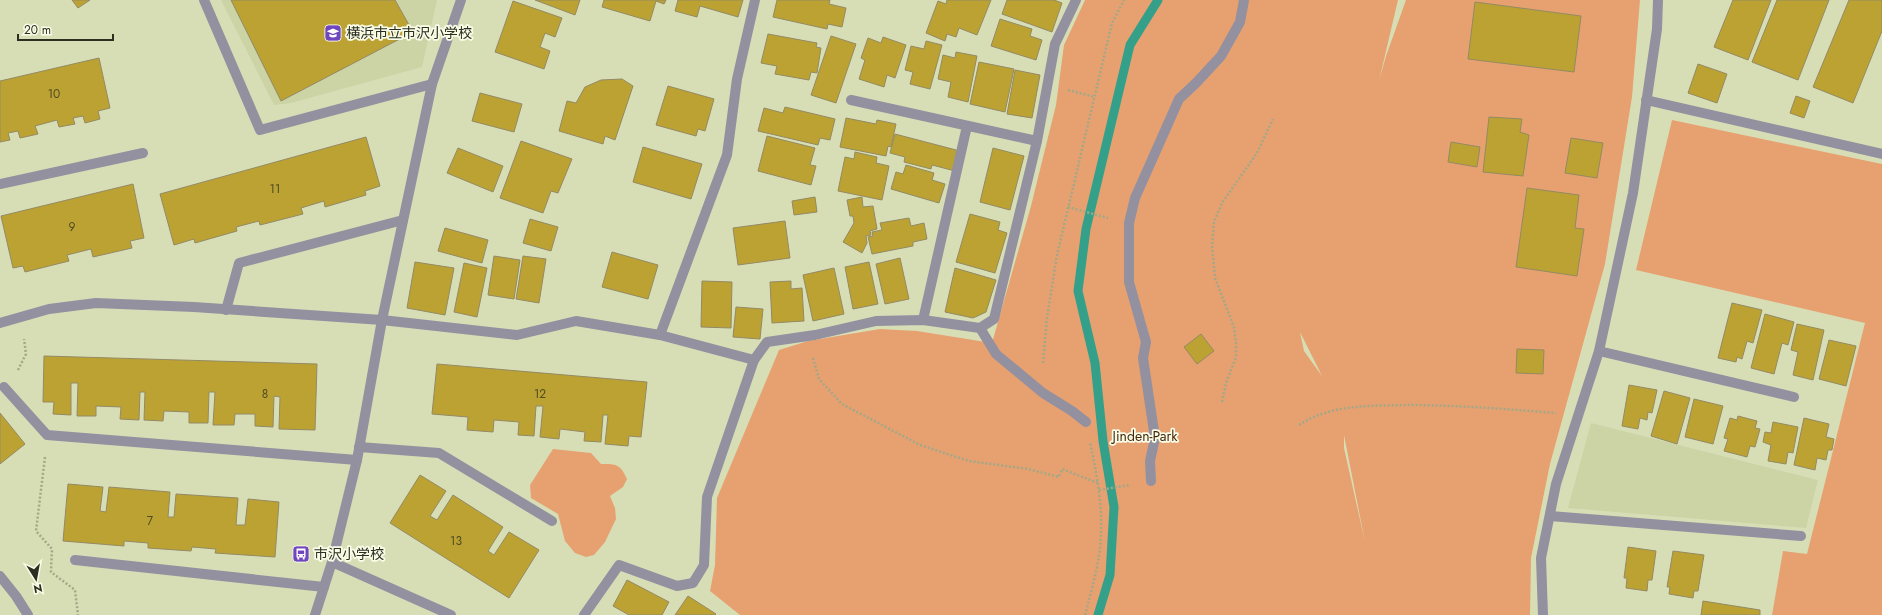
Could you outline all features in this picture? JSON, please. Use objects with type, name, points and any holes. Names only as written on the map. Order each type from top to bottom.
[{"type":"street","points":[[204,0],[260,130],[432,84]]},
{"type":"street","points":[[315,615],[332,562],[357,460],[382,320],[432,84],[460,0]]},
{"type":"street","points":[[660,335],[727,155],[737,79],[755,0]]},
{"type":"street","points":[[584,615],[619,565],[677,586],[694,583],[704,565],[707,497],[754,360],[767,342],[808,336],[876,321],[923,320],[980,328],[994,319],[1037,141],[1055,44],[1076,0]]},
{"type":"street","points":[[1150,481],[1150,461],[1155,438],[1142,358],[1146,342],[1129,282],[1128,223],[1135,198],[1179,99],[1221,56],[1240,22],[1244,0]]},
{"type":"street","points":[[1543,615],[1541,558],[1556,484],[1599,351],[1633,194],[1657,29],[1658,0]]},
{"type":"street","points":[[851,100],[1037,141]]},
{"type":"street","points":[[1646,100],[1882,154]]},
{"type":"street","points":[[923,320],[967,126]]},
{"type":"street","points":[[0,184],[144,153]]},
{"type":"street","points":[[226,310],[239,263],[403,220]]},
{"type":"street","points":[[1,319],[21,317],[49,309],[96,303],[382,320],[516,335],[576,321],[660,335],[754,360]]},
{"type":"street","points":[[980,328],[996,354],[1043,393],[1086,422]]},
{"type":"street","points":[[1599,351],[1794,397]]},
{"type":"street","points":[[4,387],[47,434],[357,460]]},
{"type":"street","points":[[359,447],[439,454],[552,521]]},
{"type":"street","points":[[1550,516],[1801,536]]},
{"type":"street","points":[[75,560],[324,587]]},
{"type":"street","points":[[332,562],[451,615]]},
{"type":"street","points":[[0,576],[16,596],[28,615]]},
{"type":"path","points":[[1043,393],[1043,365],[1047,318],[1057,255],[1112,23],[1124,0]]},
{"type":"path","points":[[1048,85],[1095,97]]},
{"type":"path","points":[[1222,402],[1226,383],[1236,357],[1236,342],[1234,327],[1215,278],[1212,246],[1214,222],[1222,203],[1257,153],[1272,119]]},
{"type":"path","points":[[1068,206],[1099,215]]},
{"type":"path","points":[[13,397],[20,365],[26,354],[21,317]]},
{"type":"path","points":[[808,336],[819,379],[842,404],[920,445],[969,461],[1028,469],[1059,477],[1062,469],[1098,483]]},
{"type":"path","points":[[1299,425],[1313,416],[1342,408],[1361,406],[1451,405],[1578,415]]},
{"type":"path","points":[[1086,422],[1098,483],[1102,531],[1097,566],[1086,615]]},
{"type":"path","points":[[47,434],[36,531],[52,549],[51,572],[75,590],[78,615]]},
{"type":"path","points":[[1099,490],[1126,485]]},
{"type":"shaded area","name":"横浜市立市沢小学校","points":[[221,0],[437,0],[422,67],[291,103],[274,105]]},
{"type":"shaded area","points":[[1591,423],[1818,480],[1806,528],[1568,508]]},
{"type":"green space","name":"Jinden-Park","points":[[1085,0],[1398,0],[1379,81],[1386,56],[1406,0],[1640,0],[1632,97],[1605,264],[1550,464],[1531,558],[1530,615],[740,615],[710,591],[715,565],[717,498],[779,350],[808,341],[880,329],[917,331],[992,343],[1031,206],[1056,105],[1064,45]],"holes":[[[1300,332],[1322,376],[1304,351]],[[1344,435],[1365,542],[1344,448]]]},
{"type":"green space","points":[[1672,120],[1882,164],[1882,615],[1772,615],[1783,551],[1807,554],[1865,323],[1636,270]]},
{"type":"green space","points":[[553,449],[591,453],[601,464],[611,464],[620,468],[627,479],[623,487],[610,496],[615,508],[616,519],[605,542],[594,555],[586,557],[575,553],[565,541],[558,514],[531,498],[530,485]]},
{"type":"building","points":[[72,0],[90,0],[78,8]]},
{"type":"building","name":"横浜市立市沢小学校","points":[[231,0],[395,0],[413,32],[281,101]]},
{"type":"building","points":[[535,0],[580,0],[575,15]]},
{"type":"building","points":[[604,0],[666,0],[664,4],[656,1],[650,21],[602,7]]},
{"type":"building","points":[[678,0],[743,0],[738,17],[700,6],[697,17],[675,11]]},
{"type":"building","points":[[777,0],[830,0],[829,4],[846,8],[842,27],[828,24],[827,29],[773,17]]},
{"type":"building","points":[[947,0],[991,0],[977,35],[959,28],[956,37],[947,34],[945,41],[926,33],[938,1],[946,4]]},
{"type":"building","points":[[1007,0],[1054,0],[1062,3],[1052,32],[1002,14]]},
{"type":"building","points":[[1733,0],[1771,0],[1748,60],[1714,47]]},
{"type":"building","points":[[1777,0],[1829,0],[1798,80],[1752,62]]},
{"type":"building","points":[[1849,0],[1882,0],[1882,31],[1853,103],[1813,87]]},
{"type":"building","points":[[513,1],[562,18],[555,37],[545,33],[540,47],[550,51],[544,69],[495,52]]},
{"type":"building","points":[[1475,2],[1581,16],[1574,72],[1468,59]]},
{"type":"building","points":[[1000,19],[1032,29],[1030,36],[1042,40],[1036,60],[991,46]]},
{"type":"building","points":[[768,34],[817,43],[816,47],[821,48],[817,73],[811,72],[809,80],[775,74],[777,66],[761,63]]},
{"type":"building","points":[[831,36],[856,44],[836,103],[811,95]]},
{"type":"building","points":[[883,37],[906,45],[895,78],[887,75],[884,87],[859,79],[865,60],[861,58],[868,38],[881,43]]},
{"type":"building","points":[[926,41],[942,45],[930,89],[910,84],[913,72],[905,70],[911,46],[924,49]]},
{"type":"building","points":[[956,52],[977,56],[968,102],[948,97],[951,82],[938,79],[943,55],[955,58]]},
{"type":"building","points":[[99,58],[110,108],[98,111],[100,119],[85,123],[83,116],[73,118],[75,124],[59,127],[57,120],[35,126],[38,134],[20,138],[18,131],[8,133],[10,140],[0,142],[0,81]]},
{"type":"building","points":[[979,62],[1014,69],[1005,112],[970,104]]},
{"type":"building","points":[[1698,64],[1727,74],[1717,103],[1688,93]]},
{"type":"building","points":[[1015,70],[1040,75],[1032,118],[1007,114]]},
{"type":"building","points":[[622,79],[633,86],[615,140],[605,136],[603,144],[559,131],[567,101],[576,103],[585,87],[601,80]]},
{"type":"building","points":[[668,86],[714,99],[705,131],[698,129],[696,136],[656,125]]},
{"type":"building","points":[[480,93],[522,104],[514,132],[472,121]]},
{"type":"building","points":[[1796,96],[1810,101],[1804,118],[1790,113]]},
{"type":"building","points":[[785,107],[835,119],[830,140],[820,138],[818,145],[758,131],[764,108],[783,113]]},
{"type":"building","points":[[1489,117],[1522,119],[1520,132],[1529,135],[1523,176],[1483,172]]},
{"type":"building","points":[[846,118],[876,124],[877,120],[896,124],[891,147],[888,146],[886,156],[840,147]]},
{"type":"building","points":[[895,134],[960,151],[955,171],[932,165],[931,169],[904,162],[905,157],[890,153]]},
{"type":"building","points":[[767,136],[815,148],[810,165],[816,166],[811,185],[758,171]]},
{"type":"building","points":[[366,137],[380,186],[365,191],[366,195],[325,207],[324,201],[301,208],[303,214],[260,225],[259,221],[236,227],[237,231],[195,243],[194,239],[174,245],[160,194]]},
{"type":"building","points":[[1571,138],[1603,143],[1597,178],[1565,173]]},
{"type":"building","points":[[521,141],[572,159],[558,193],[551,191],[543,213],[500,198]]},
{"type":"building","points":[[1451,142],[1480,147],[1477,167],[1448,162]]},
{"type":"building","points":[[643,147],[702,164],[691,199],[633,182]]},
{"type":"building","points":[[458,148],[503,166],[493,192],[447,173]]},
{"type":"building","points":[[993,148],[1024,156],[1010,210],[980,202]]},
{"type":"building","points":[[855,152],[877,157],[876,163],[889,166],[882,200],[838,191],[845,157],[854,159]]},
{"type":"building","points":[[906,165],[934,173],[932,180],[945,184],[939,203],[891,189],[896,172],[903,174]]},
{"type":"building","points":[[133,184],[144,238],[130,241],[132,248],[93,257],[91,249],[67,255],[69,261],[25,272],[23,266],[13,268],[1,216]]},
{"type":"building","points":[[1527,188],[1579,195],[1575,228],[1584,229],[1577,276],[1516,267]]},
{"type":"building","points":[[815,197],[817,212],[794,215],[792,201]]},
{"type":"building","points":[[862,197],[863,207],[873,206],[877,229],[870,231],[871,235],[866,236],[867,243],[862,253],[843,242],[854,223],[853,216],[850,216],[847,200]]},
{"type":"building","points":[[970,214],[1000,222],[998,230],[1007,233],[995,273],[956,262]]},
{"type":"building","points":[[909,218],[911,226],[924,223],[927,239],[913,242],[913,246],[872,254],[868,237],[873,236],[872,232],[882,230],[880,223]]},
{"type":"building","points":[[530,219],[558,227],[551,251],[523,243]]},
{"type":"building","points":[[785,221],[790,258],[738,265],[733,228]]},
{"type":"building","points":[[445,228],[488,240],[482,263],[438,251]]},
{"type":"building","points":[[612,252],[658,265],[648,299],[602,287]]},
{"type":"building","points":[[494,256],[520,260],[514,299],[488,295]]},
{"type":"building","points":[[523,256],[546,259],[539,303],[516,299]]},
{"type":"building","points":[[900,258],[909,299],[885,304],[876,264]]},
{"type":"building","points":[[415,262],[454,268],[445,315],[407,308]]},
{"type":"building","points":[[869,262],[878,304],[853,309],[845,267]]},
{"type":"building","points":[[464,263],[487,268],[477,317],[454,312]]},
{"type":"building","points":[[834,268],[844,314],[813,321],[803,275]]},
{"type":"building","points":[[955,268],[996,280],[986,312],[973,318],[945,312]]},
{"type":"building","points":[[702,281],[732,282],[731,328],[701,327]]},
{"type":"building","points":[[791,281],[791,289],[802,288],[804,321],[772,323],[770,282]]},
{"type":"building","points":[[1732,303],[1762,310],[1753,343],[1747,341],[1742,359],[1737,357],[1736,362],[1718,358]]},
{"type":"building","points":[[736,307],[763,309],[760,339],[733,337]]},
{"type":"building","points":[[1765,314],[1794,322],[1788,345],[1782,343],[1774,374],[1751,368]]},
{"type":"building","points":[[1797,324],[1824,330],[1813,380],[1793,375],[1798,352],[1791,350]]},
{"type":"building","points":[[1201,334],[1214,351],[1197,364],[1184,347]]},
{"type":"building","points":[[1829,340],[1856,346],[1846,386],[1819,379]]},
{"type":"building","points":[[1517,349],[1544,350],[1543,374],[1516,373]]},
{"type":"building","points":[[44,356],[317,364],[315,430],[279,429],[280,397],[274,396],[273,427],[255,426],[255,414],[235,414],[234,425],[213,425],[215,392],[209,392],[208,423],[189,423],[189,412],[164,411],[163,421],[144,420],[145,392],[140,392],[139,420],[120,419],[121,407],[96,406],[96,416],[77,416],[78,383],[71,383],[71,415],[53,414],[54,402],[43,402]]},
{"type":"building","points":[[437,364],[647,382],[641,437],[629,436],[628,446],[605,444],[608,415],[603,415],[601,442],[584,441],[585,432],[560,429],[559,439],[540,437],[543,406],[536,406],[534,436],[518,435],[519,422],[494,420],[493,432],[467,430],[468,417],[432,414]]},
{"type":"building","points":[[1629,385],[1657,390],[1652,413],[1648,412],[1647,420],[1640,418],[1638,429],[1622,426]]},
{"type":"building","points":[[1664,391],[1690,398],[1677,444],[1651,436]]},
{"type":"building","points":[[1694,399],[1723,406],[1713,444],[1685,437]]},
{"type":"building","points":[[0,413],[25,444],[0,464]]},
{"type":"building","points":[[1738,416],[1757,421],[1755,428],[1760,429],[1755,447],[1750,446],[1747,457],[1724,451],[1728,439],[1724,438],[1730,418],[1737,420]]},
{"type":"building","points":[[1804,418],[1829,424],[1826,437],[1834,439],[1832,450],[1828,450],[1826,460],[1817,458],[1815,470],[1794,465]]},
{"type":"building","points":[[1773,422],[1798,427],[1793,453],[1788,452],[1786,464],[1768,461],[1771,445],[1763,442],[1765,432],[1771,433]]},
{"type":"building","points":[[420,475],[446,491],[430,516],[437,520],[453,495],[503,527],[488,551],[494,555],[509,532],[539,550],[509,598],[390,523]]},
{"type":"building","points":[[68,484],[103,487],[100,511],[106,512],[109,487],[170,492],[168,517],[174,517],[176,494],[238,498],[236,525],[245,525],[248,499],[279,502],[275,557],[215,553],[216,549],[192,547],[191,551],[148,548],[148,543],[124,541],[124,546],[63,541]]},
{"type":"building","points":[[1628,547],[1656,551],[1652,580],[1648,580],[1647,591],[1626,588],[1627,578],[1624,578]]},
{"type":"building","points":[[1673,551],[1704,555],[1698,591],[1694,591],[1693,598],[1669,594],[1670,587],[1667,587]]},
{"type":"building","points":[[627,580],[669,602],[662,615],[629,615],[613,606]]},
{"type":"building","points":[[688,596],[716,614],[675,615]]},
{"type":"building","points":[[1703,601],[1760,610],[1760,615],[1701,615]]},
{"type":"waterway","points":[[1098,615],[1110,575],[1114,507],[1103,441],[1095,363],[1078,291],[1086,229],[1130,45],[1158,0]]},
{"type":"place","name":"横浜市立市沢小学校","points":[[333,33]]},
{"type":"place","name":"市沢小学校","points":[[301,554]]}]
